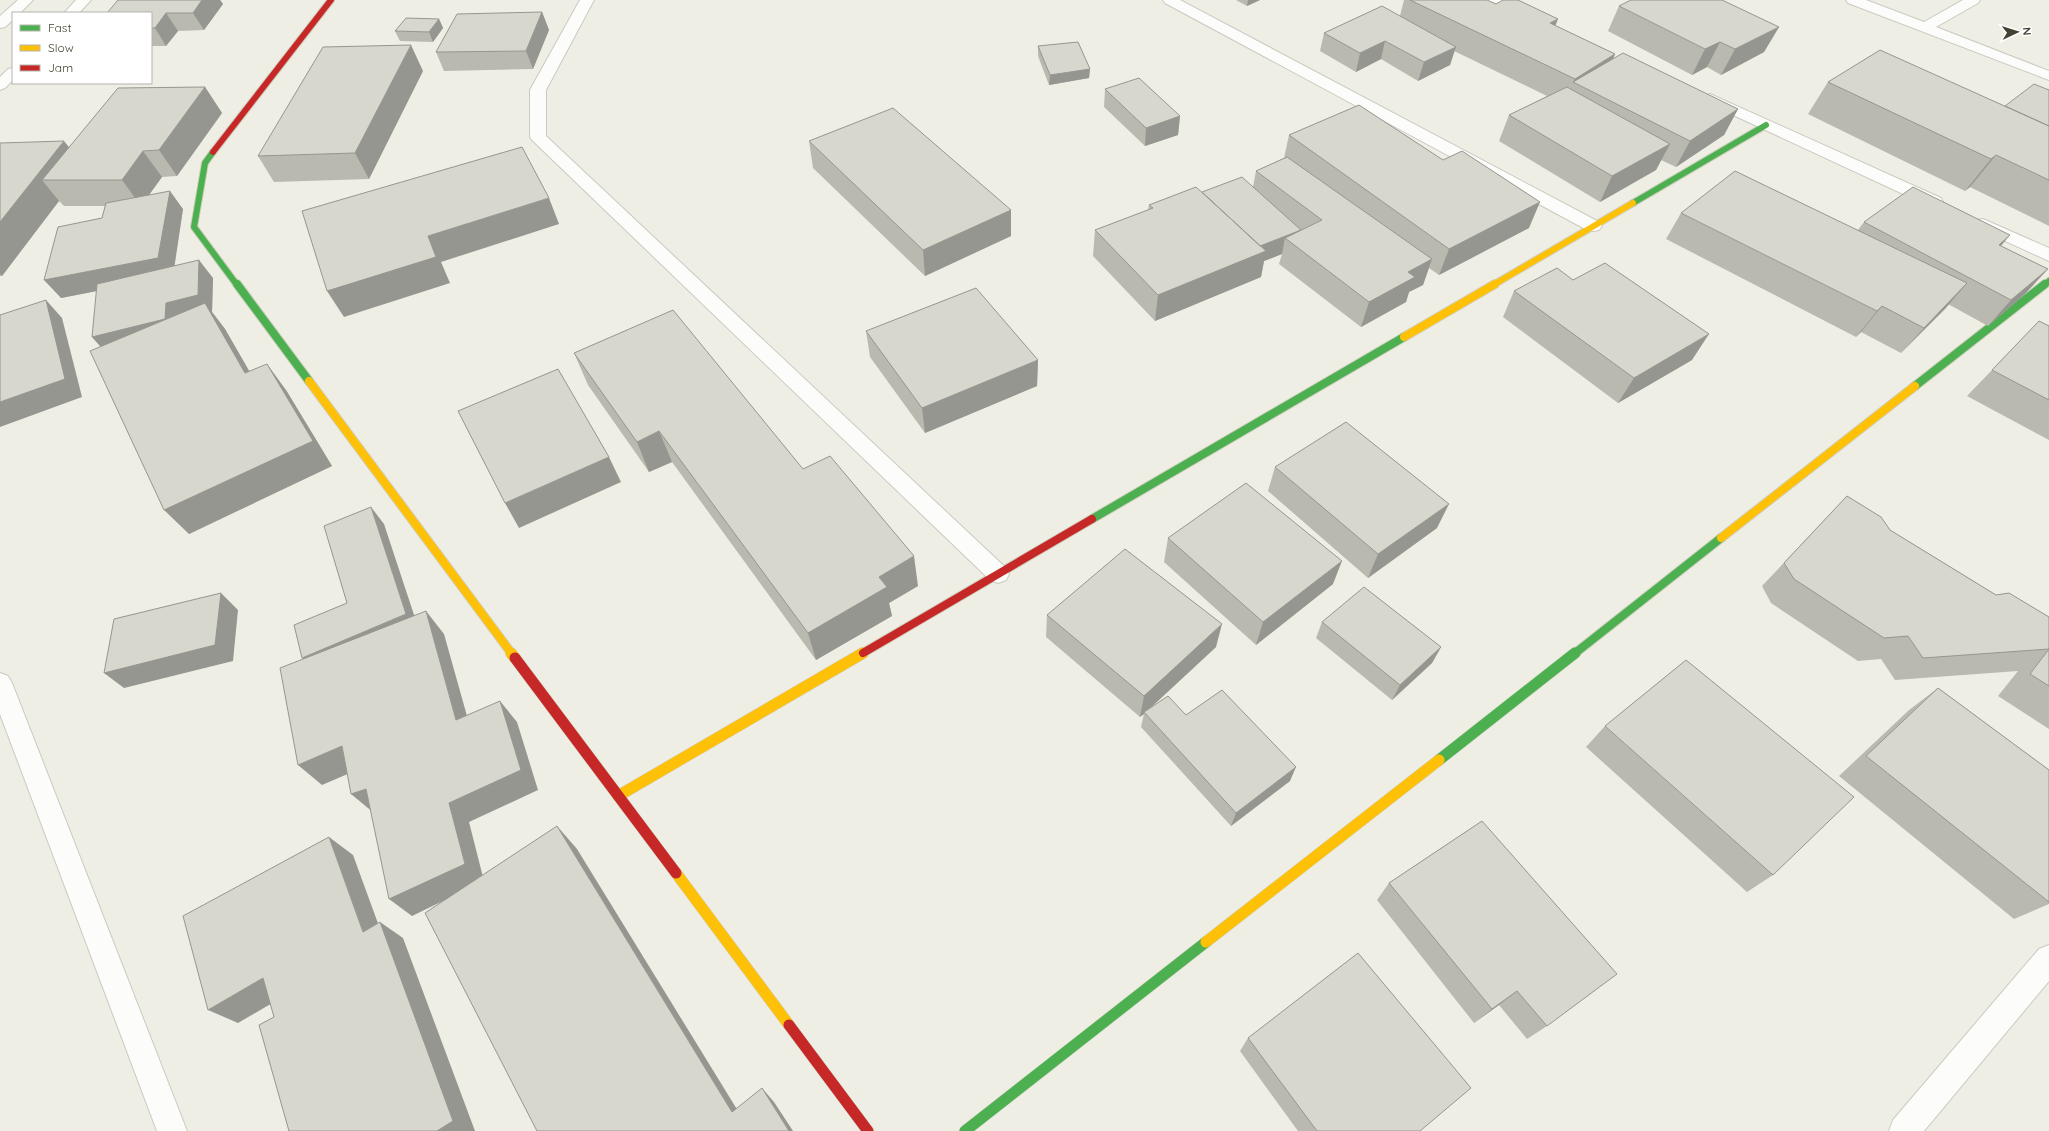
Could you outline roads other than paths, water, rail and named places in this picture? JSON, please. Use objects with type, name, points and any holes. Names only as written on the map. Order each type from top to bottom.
[{"type":"street","points":[[13,12],[26,0]]},
{"type":"street","points":[[72,12],[84,0]]},
{"type":"street","points":[[331,0],[205,163],[194,227],[868,1131]]},
{"type":"street","points":[[587,0],[538,90],[538,137],[998,574]]},
{"type":"street","points":[[1170,0],[1592,226]]},
{"type":"street","points":[[1493,0],[1536,20]]},
{"type":"street","points":[[1853,0],[2049,76]]},
{"type":"street","points":[[1924,28],[1973,0]]},
{"type":"street","points":[[0,24],[12,13]]},
{"type":"street","points":[[0,85],[12,73]]},
{"type":"street","points":[[1694,92],[1947,208]]},
{"type":"street","points":[[618,796],[1766,125]]},
{"type":"street","points":[[1969,218],[2049,255]]},
{"type":"street","points":[[965,1131],[2049,281]]},
{"type":"street","points":[[0,682],[172,1131]]},
{"type":"street","points":[[1904,1131],[2049,959]]}]
